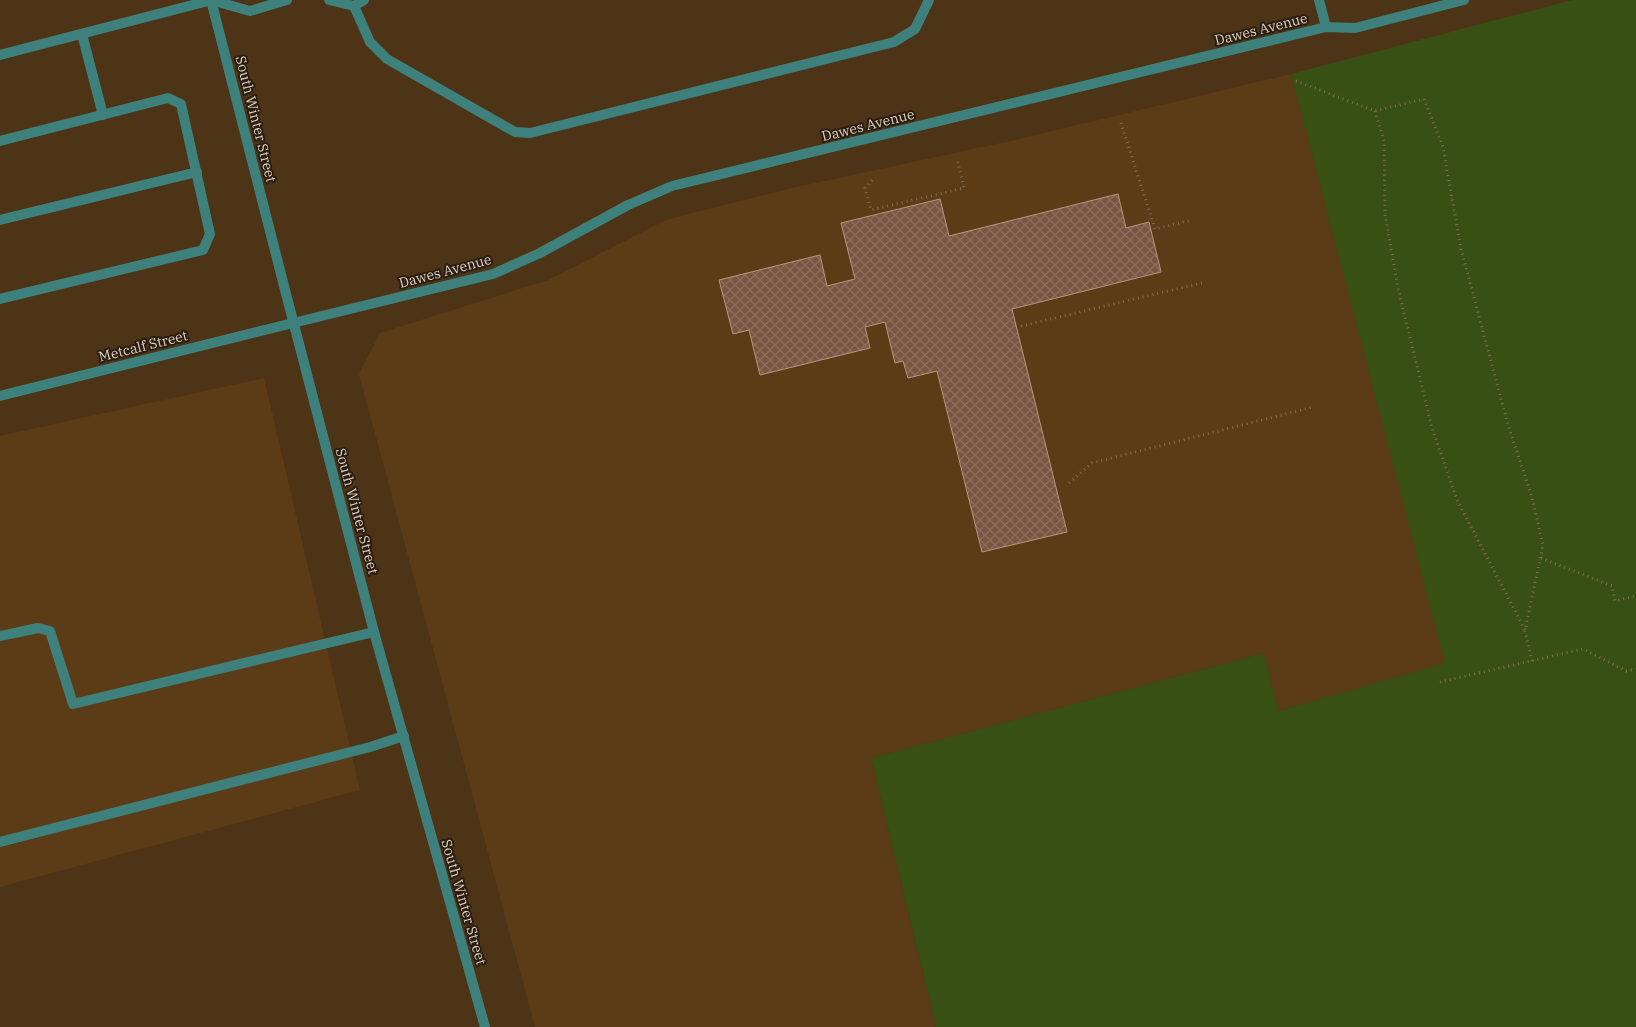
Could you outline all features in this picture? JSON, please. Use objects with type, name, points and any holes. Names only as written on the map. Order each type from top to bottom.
[{"type":"street","points":[[0,55],[212,0],[250,11],[287,0]]},
{"type":"street","name":"South Winter Street","points":[[212,0],[293,323],[374,632],[485,1027]]},
{"type":"street","points":[[329,0],[354,6],[364,0]]},
{"type":"street","points":[[354,6],[370,42],[387,59],[516,132],[530,133],[894,42],[915,29],[929,0]]},
{"type":"street","points":[[1319,0],[1326,27]]},
{"type":"street","name":"Dawes Avenue","points":[[293,323],[493,274],[540,253],[628,205],[672,186],[1326,27],[1355,28],[1464,0]]},
{"type":"street","points":[[82,34],[103,114]]},
{"type":"street","points":[[0,141],[168,98],[181,104],[210,234],[203,250],[0,299]]},
{"type":"street","points":[[0,220],[197,172]]},
{"type":"street","name":"Metcalf Street","points":[[0,396],[293,323]]},
{"type":"street","points":[[0,636],[38,628],[50,632],[73,704],[374,632]]},
{"type":"street","points":[[0,842],[361,750],[404,736]]},
{"type":"path","points":[[1296,81],[1375,111],[1424,99],[1443,147],[1461,249],[1508,425],[1531,494],[1543,545],[1525,631]]},
{"type":"path","points":[[1375,111],[1384,140],[1385,214],[1398,288],[1432,428],[1457,500],[1525,631],[1532,660]]},
{"type":"path","points":[[1121,124],[1156,229],[1192,220]]},
{"type":"path","points":[[872,180],[865,188],[871,210],[964,188],[957,159]]},
{"type":"path","points":[[1022,326],[1206,282]]},
{"type":"path","points":[[1069,483],[1092,463],[1312,407]]},
{"type":"path","points":[[1541,558],[1612,586],[1615,601],[1636,596]]},
{"type":"path","points":[[1440,682],[1583,649],[1626,671],[1636,669]]},
{"type":"shaded area","points":[[1291,74],[1446,663],[1278,711],[1264,653],[871,758],[936,1027],[535,1027],[359,374],[380,333],[548,280],[666,220],[797,187],[1015,140]]},
{"type":"shaded area","points":[[264,378],[360,790],[0,887],[0,436]]},
{"type":"green space","points":[[1572,0],[1636,0],[1636,1027],[936,1027],[871,758],[1264,653],[1278,711],[1445,663],[1291,74]]},
{"type":"building","points":[[1118,194],[1126,228],[1149,222],[1161,272],[1012,309],[1067,532],[982,552],[937,371],[908,378],[903,361],[895,363],[885,322],[865,327],[870,348],[760,375],[749,330],[733,334],[719,280],[820,255],[827,286],[855,279],[841,223],[940,199],[949,236]]}]
